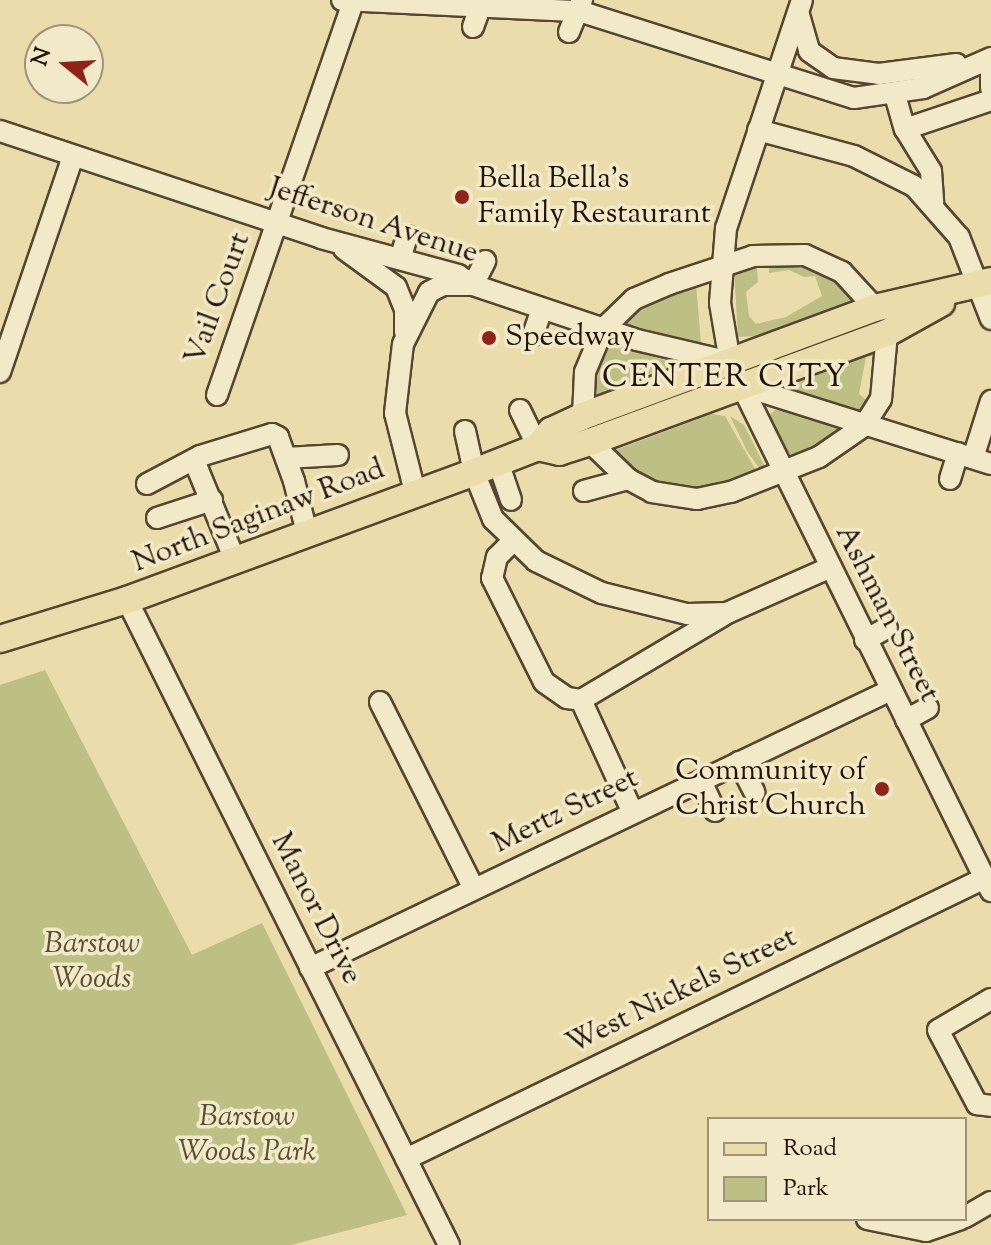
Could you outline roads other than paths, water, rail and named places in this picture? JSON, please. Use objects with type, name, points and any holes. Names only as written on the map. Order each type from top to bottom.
[{"type":"main road","points":[[735,373],[875,308],[978,285]]},
{"type":"main road","name":"North Saginaw Road","points":[[0,639],[127,600],[486,467],[538,447],[551,431],[583,416],[887,333],[978,285]]},
{"type":"main road","name":"North Saginaw Road","points":[[538,447],[559,452],[590,442],[735,373]]},
{"type":"street","points":[[349,1],[476,18],[580,6],[610,32],[729,70],[776,76],[834,96],[895,95],[991,57]]},
{"type":"street","name":"Vail Court","points":[[217,395],[279,224],[349,1]]},
{"type":"street","points":[[800,4],[807,47],[833,68],[904,73],[991,57]]},
{"type":"street","name":"Ashman Street","points":[[800,4],[730,214],[721,267],[720,303],[735,373],[988,885]]},
{"type":"street","points":[[569,32],[580,6]]},
{"type":"street","points":[[991,66],[991,88]]},
{"type":"street","points":[[895,95],[905,129],[931,171],[933,203]]},
{"type":"street","points":[[905,129],[991,100]]},
{"type":"street","points":[[758,130],[877,164],[933,203],[959,237],[991,319]]},
{"type":"street","name":"Jefferson Avenue","points":[[0,131],[321,238],[401,256],[473,285],[735,373],[864,426],[974,458]]},
{"type":"street","points":[[0,372],[73,156]]},
{"type":"street","points":[[401,256],[407,236]]},
{"type":"street","points":[[321,238],[379,270],[396,287],[405,309],[395,413],[415,492]]},
{"type":"street","points":[[583,416],[585,372],[603,329],[634,299],[753,256],[805,255],[842,272],[875,308]]},
{"type":"street","points":[[403,344],[429,292],[443,285],[473,285],[485,261]]},
{"type":"street","points":[[533,335],[542,309]]},
{"type":"street","points":[[590,442],[628,479],[652,492],[697,499],[782,472],[819,457],[864,426],[881,399],[887,333]]},
{"type":"street","points":[[881,399],[903,436]]},
{"type":"street","points":[[950,479],[974,458],[991,401]]},
{"type":"street","points":[[520,410],[538,447]]},
{"type":"street","points":[[465,431],[486,467],[511,500]]},
{"type":"street","points":[[147,484],[194,460],[265,434],[278,437],[307,533]]},
{"type":"street","points":[[286,458],[338,455]]},
{"type":"street","points":[[194,460],[235,560]]},
{"type":"street","points":[[486,467],[493,519],[513,541],[545,567],[602,593],[687,614],[727,613]]},
{"type":"street","points":[[584,491],[628,479]]},
{"type":"street","points":[[157,518],[212,500]]},
{"type":"street","points":[[513,541],[497,557],[492,578],[544,682],[552,692],[581,700],[727,613],[829,568]]},
{"type":"street","name":"Manor Drive","points":[[127,600],[449,1245]]},
{"type":"street","points":[[865,640],[887,628]]},
{"type":"street","name":"Mertz Street","points":[[310,968],[739,762],[789,749],[891,690]]},
{"type":"street","points":[[581,700],[633,813]]},
{"type":"street","points":[[380,702],[474,889]]},
{"type":"street","points":[[906,720],[928,708]]},
{"type":"street","points":[[739,762],[754,792]]},
{"type":"street","points":[[701,781],[715,811]]},
{"type":"street","name":"West Nickels Street","points":[[406,1159],[988,885]]},
{"type":"street","points":[[991,999],[938,1030],[977,1104],[991,1106]]},
{"type":"street","points":[[967,1216],[991,1202]]},
{"type":"street","points":[[877,1221],[926,1231],[954,1221]]},
{"type":"place","name":"Bella Bella's Family Restaurant","points":[[462,197]]},
{"type":"place","name":"Speedway","points":[[489,338]]},
{"type":"place","name":"Community of Christ Church","points":[[882,789]]},
{"type":"district","name":"CENTER CITY","points":[[725,378]]},
{"type":"park label","name":"Barstow Woods","points":[[92,962]]},
{"type":"park label","name":"Barstow Woods Park","points":[[247,1135]]}]
